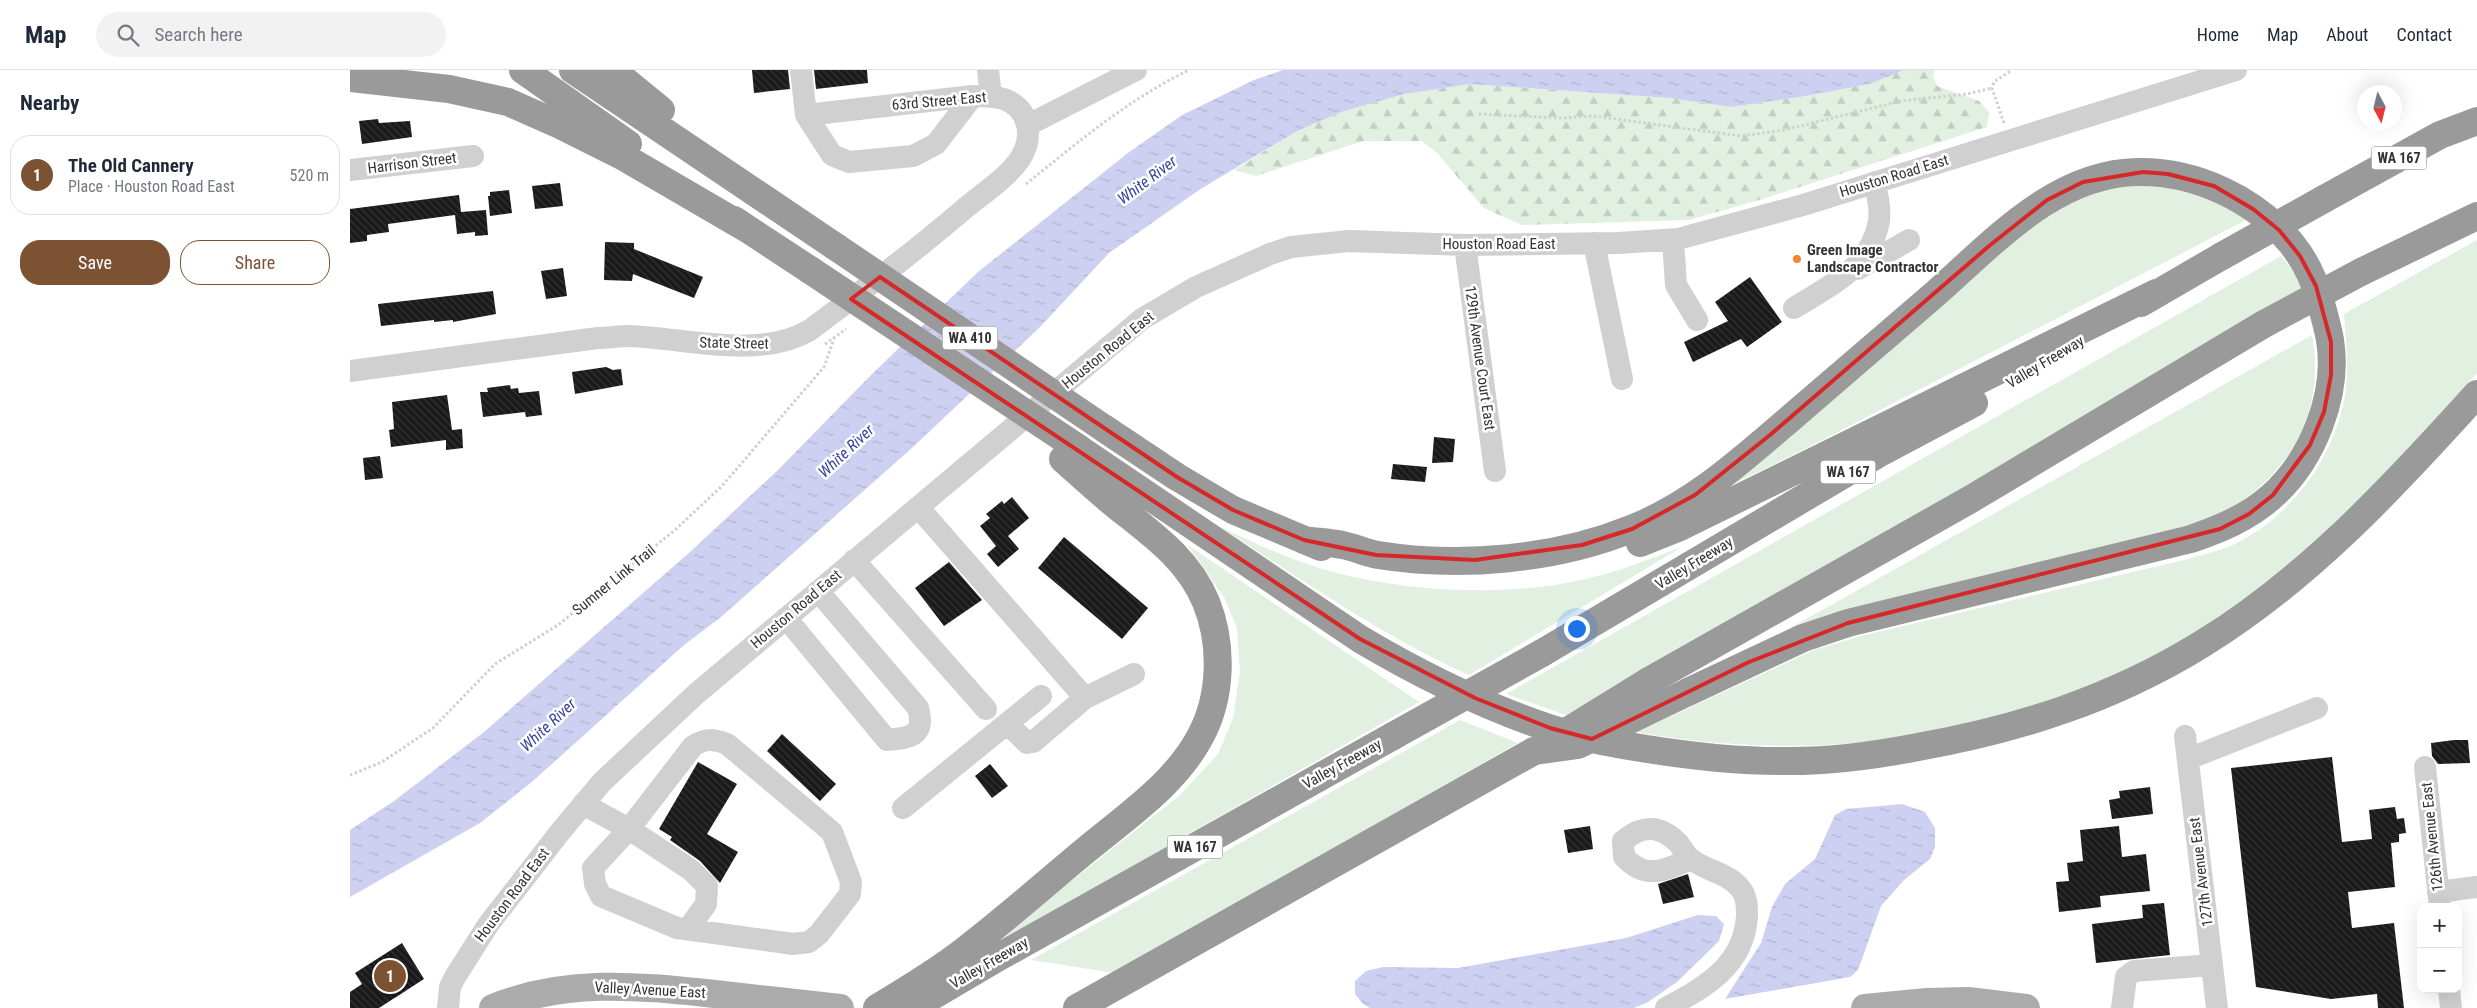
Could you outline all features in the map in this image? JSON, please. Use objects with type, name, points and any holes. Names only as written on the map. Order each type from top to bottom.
[{"type":"highway","name":"WA 410","points":[[523,70],[749,230],[933,354],[998,410],[1070,453]]},
{"type":"highway","name":"WA 410","points":[[573,70],[1177,477],[1233,510],[1304,540]]},
{"type":"highway","points":[[612,70],[802,225]]},
{"type":"highway","points":[[350,78],[450,89],[508,102],[622,156],[749,230]]},
{"type":"highway","name":"Valley Freeway","points":[[912,1008],[997,958],[1542,653],[1878,454],[2016,381],[2156,294],[2222,256],[2440,135],[2477,121]]},
{"type":"highway","points":[[1304,540],[1342,545],[1376,555],[1475,560],[1542,553],[1582,545],[1632,529],[1672,509],[1719,478],[1861,358],[1989,246],[2047,200],[2083,182],[2113,174],[2143,172],[2193,179],[2214,186],[2254,209],[2291,243],[2316,286],[2331,342],[2331,375],[2324,412],[2310,445],[2293,472],[2273,495],[2249,514],[2191,539],[1848,623],[1803,638],[1578,745],[1534,752]]},
{"type":"highway","points":[[1077,1008],[1534,752],[1649,681],[1971,499],[2264,324],[2361,272],[2477,216]]},
{"type":"highway","points":[[1304,540],[1374,568],[1432,575],[1475,575],[1584,561],[1628,548],[1680,527],[2156,294]]},
{"type":"highway","points":[[1070,453],[1360,639],[1402,664],[1475,698],[1550,728],[1632,747],[1730,759],[1813,761],[1866,757],[1979,736],[2056,714],[2131,682],[2202,644],[2267,599],[2329,549],[2477,394]]},
{"type":"highway","points":[[878,1008],[963,952],[1159,790],[1193,750],[1212,708],[1218,674],[1216,639],[1206,602],[1196,583],[1177,556],[1161,540],[1116,506],[1070,453]]},
{"type":"main road","name":"Valley Avenue East","points":[[493,1008],[531,994],[606,985],[642,986],[840,1008]]},
{"type":"main road","points":[[1865,1008],[1948,1004],[1968,1000],[2026,1008]]},
{"type":"street","points":[[801,70],[806,115],[832,155],[849,162],[912,156],[936,144],[982,96],[988,70]]},
{"type":"street","points":[[1028,125],[1136,70]]},
{"type":"street","name":"Houston Road East","points":[[448,1008],[450,987],[454,977],[488,924],[602,782],[696,694],[1142,319],[1196,287],[1263,257],[1291,248],[1349,241],[1465,245],[1674,240],[1738,224],[2236,70]]},
{"type":"street","name":"63rd Street East","points":[[806,115],[982,96],[1004,100],[1016,107],[1028,125]]},
{"type":"street","name":"State Street","points":[[350,371],[598,338],[628,336],[766,345],[797,338],[933,235],[1010,172],[1025,148],[1028,125]]},
{"type":"street","name":"Harrison Street","points":[[350,170],[473,156]]},
{"type":"street","points":[[1851,273],[1872,243],[1879,220],[1875,182]]},
{"type":"street","points":[[1674,240],[1676,285],[1697,320]]},
{"type":"street","points":[[1794,308],[1909,240]]},
{"type":"street","points":[[1594,243],[1622,379]]},
{"type":"street","name":"129th Avenue Court East","points":[[1465,245],[1495,471]]},
{"type":"street","points":[[918,507],[1085,698]]},
{"type":"street","points":[[854,560],[986,709]]},
{"type":"street","points":[[786,618],[887,740],[909,738],[918,730],[922,720],[918,708],[818,591]]},
{"type":"street","points":[[1008,724],[1027,743],[1034,742],[1085,698],[1134,674]]},
{"type":"street","points":[[903,808],[1041,696]]},
{"type":"street","points":[[2188,759],[2317,708]]},
{"type":"street","name":"127th Avenue East","points":[[2185,736],[2217,1008]]},
{"type":"street","points":[[712,739],[727,744],[832,832],[851,882],[850,894],[819,934],[809,942],[793,944],[677,928],[601,896],[595,884],[593,868],[629,829],[693,746],[702,740],[712,739]]},
{"type":"street","name":"126th Avenue East","points":[[2425,767],[2439,899]]},
{"type":"street","points":[[583,804],[629,829],[691,870],[707,886],[706,904],[688,929]]},
{"type":"street","points":[[1666,1008],[1704,988],[1725,970],[1746,933],[1747,902],[1741,889],[1724,874],[1691,859]]},
{"type":"street","points":[[2439,899],[2477,887]]},
{"type":"street","points":[[2122,1008],[2126,976],[2134,971],[2212,965]]},
{"type":"street","points":[[2449,993],[2451,1008]]},
{"type":"path","points":[[2010,140],[1992,88],[1994,82],[2012,70]]},
{"type":"path","points":[[1479,114],[1562,118],[1594,116],[1741,136],[1784,130],[1901,101],[1967,94],[1992,88]]},
{"type":"path","name":"Sumner Link Trail","points":[[350,775],[382,762],[433,728],[495,664],[558,625],[676,530],[722,486],[824,367],[834,339]]},
{"type":"highlighted area","points":[[2143,172],[2168,174],[2214,186],[2253,209],[2279,230],[2300,256],[2316,286],[2331,342],[2331,375],[2324,412],[2310,445],[2273,495],[2249,514],[2220,529],[1848,623],[1749,662],[1592,739],[1550,728],[1475,698],[1360,639],[851,299],[880,277],[1177,477],[1233,510],[1304,540],[1376,555],[1475,560],[1582,545],[1632,529],[1695,495],[1770,435],[1989,246],[2047,200],[2083,182]]},
{"type":"green space","points":[[1904,70],[1935,70],[1933,76],[1937,86],[1979,101],[1989,112],[1987,127],[1759,200],[1689,220],[1522,225],[1484,208],[1438,154],[1422,141],[1363,141],[1256,176],[1234,170],[1297,131],[1344,111],[1405,94],[1470,84],[1669,98],[1731,107],[1870,84]]},
{"type":"green space","points":[[2155,183],[2213,198],[2246,220],[1809,447],[1725,488],[1855,382],[2002,249],[2040,219],[2081,195],[2098,189]]},
{"type":"green space","points":[[2477,240],[2477,373],[2334,530],[2282,575],[2179,643],[2111,678],[2047,704],[1980,723],[1912,736],[1843,744],[1773,746],[1705,742],[1637,732],[1814,650],[1861,636],[2188,559],[2235,544],[2255,532],[2291,503],[2319,466],[2329,445],[2338,424],[2346,390],[2347,358],[2344,314]]},
{"type":"green space","points":[[2281,256],[2298,277],[2304,294],[1566,715],[1506,694]]},
{"type":"green space","points":[[2312,335],[2315,359],[2314,383],[2311,405],[2304,426],[2294,446],[2266,481],[2228,511],[2217,517],[2190,526],[1958,582],[1783,632]]},
{"type":"green space","points":[[1218,526],[1301,562],[1333,572],[1368,580],[1440,589],[1513,589],[1548,586],[1607,574],[1682,547],[1469,675],[1372,624]]},
{"type":"green space","points":[[1188,545],[1419,702],[998,943],[1055,894],[1180,795],[1218,754],[1233,718],[1240,672],[1237,628],[1225,599]]},
{"type":"green space","points":[[1460,720],[1518,743],[1115,973],[1031,960]]},
{"type":"water","name":"White River","points":[[1283,70],[1904,70],[1870,84],[1731,107],[1669,98],[1470,84],[1405,94],[1344,111],[1297,131],[1199,190],[1109,253],[1040,327],[912,448],[721,617],[684,645],[533,781],[480,823],[350,897],[350,830],[394,801],[484,732],[690,552],[778,470],[871,375],[978,272],[1128,153],[1182,115],[1254,80]]},
{"type":"water","points":[[1902,804],[1925,812],[1935,828],[1935,847],[1930,859],[1904,880],[1881,906],[1858,970],[1850,977],[1725,999],[1761,943],[1772,907],[1785,884],[1815,859],[1835,815],[1846,809]]},
{"type":"water","points":[[1698,915],[1716,916],[1724,924],[1719,941],[1677,982],[1648,1002],[1634,1008],[1370,1008],[1363,1004],[1355,994],[1355,981],[1366,971],[1383,967],[1458,968],[1626,938]]},
{"type":"building","points":[[752,70],[788,70],[790,89],[754,93]]},
{"type":"building","points":[[814,70],[867,70],[868,83],[816,89]]},
{"type":"building","points":[[378,119],[379,123],[410,121],[412,137],[362,144],[359,121]]},
{"type":"building","points":[[560,183],[563,206],[535,209],[532,186]]},
{"type":"building","points":[[509,190],[512,213],[490,216],[488,196],[490,196],[490,192]]},
{"type":"building","points":[[459,195],[461,212],[486,210],[488,235],[475,236],[475,232],[457,234],[455,215],[388,224],[389,232],[367,235],[367,241],[350,243],[350,209]]},
{"type":"building","points":[[605,242],[634,243],[634,249],[703,277],[694,298],[633,274],[632,281],[604,280]]},
{"type":"building","points":[[563,268],[567,296],[546,299],[541,271]]},
{"type":"building","points":[[1750,277],[1782,322],[1747,347],[1741,339],[1693,362],[1684,342],[1728,321],[1715,302]]},
{"type":"building","points":[[493,291],[496,314],[453,322],[453,320],[434,322],[434,320],[381,326],[378,304]]},
{"type":"building","points":[[606,367],[613,370],[621,369],[623,385],[575,394],[572,372]]},
{"type":"building","points":[[510,385],[511,389],[518,388],[519,393],[539,391],[542,415],[526,417],[525,412],[483,417],[480,392],[488,392],[487,388]]},
{"type":"building","points":[[447,395],[452,430],[462,429],[463,448],[446,450],[446,440],[391,447],[389,430],[394,429],[392,402]]},
{"type":"building","points":[[1434,437],[1455,439],[1453,462],[1432,463]]},
{"type":"building","points":[[380,456],[383,478],[365,480],[363,458]]},
{"type":"building","points":[[1393,464],[1427,467],[1425,482],[1391,479]]},
{"type":"building","points":[[1012,497],[1029,518],[1008,536],[1019,549],[998,567],[987,554],[996,546],[980,526],[990,518],[986,514],[1002,501],[1004,504]]},
{"type":"building","points":[[1064,537],[1148,608],[1122,639],[1038,568]]},
{"type":"building","points":[[949,562],[982,600],[944,626],[915,588]]},
{"type":"building","points":[[782,734],[836,784],[820,801],[767,751]]},
{"type":"building","points":[[2468,740],[2470,763],[2438,764],[2432,756],[2431,743]]},
{"type":"building","points":[[2332,757],[2342,842],[2372,839],[2369,810],[2395,807],[2397,819],[2404,818],[2406,833],[2399,834],[2399,842],[2391,843],[2395,887],[2348,892],[2352,928],[2394,923],[2404,1008],[2378,1008],[2377,994],[2331,999],[2256,987],[2231,768]]},
{"type":"building","points":[[698,762],[737,784],[707,834],[738,852],[720,883],[700,861],[670,840],[672,837],[659,829]]},
{"type":"building","points":[[990,764],[1008,786],[992,798],[975,776]]},
{"type":"building","points":[[2150,787],[2153,814],[2112,819],[2109,800],[2120,798],[2119,791]]},
{"type":"building","points":[[1590,826],[1593,849],[1568,853],[1564,830]]},
{"type":"building","points":[[2119,826],[2122,857],[2146,854],[2150,891],[2100,896],[2101,907],[2059,912],[2056,882],[2069,881],[2067,863],[2083,861],[2080,830]]},
{"type":"building","points":[[1688,874],[1694,897],[1663,904],[1658,884]]},
{"type":"building","points":[[2164,903],[2170,955],[2096,963],[2092,924],[2143,918],[2142,905]]},
{"type":"building","points":[[402,943],[424,979],[379,1008],[350,1008],[350,992],[362,984],[355,973]]},
{"type":"place","name":"Green Image Landscape Contractor","points":[[1797,259]]},
{"type":"place","name":"The Old Cannery","points":[[390,976]]}]
